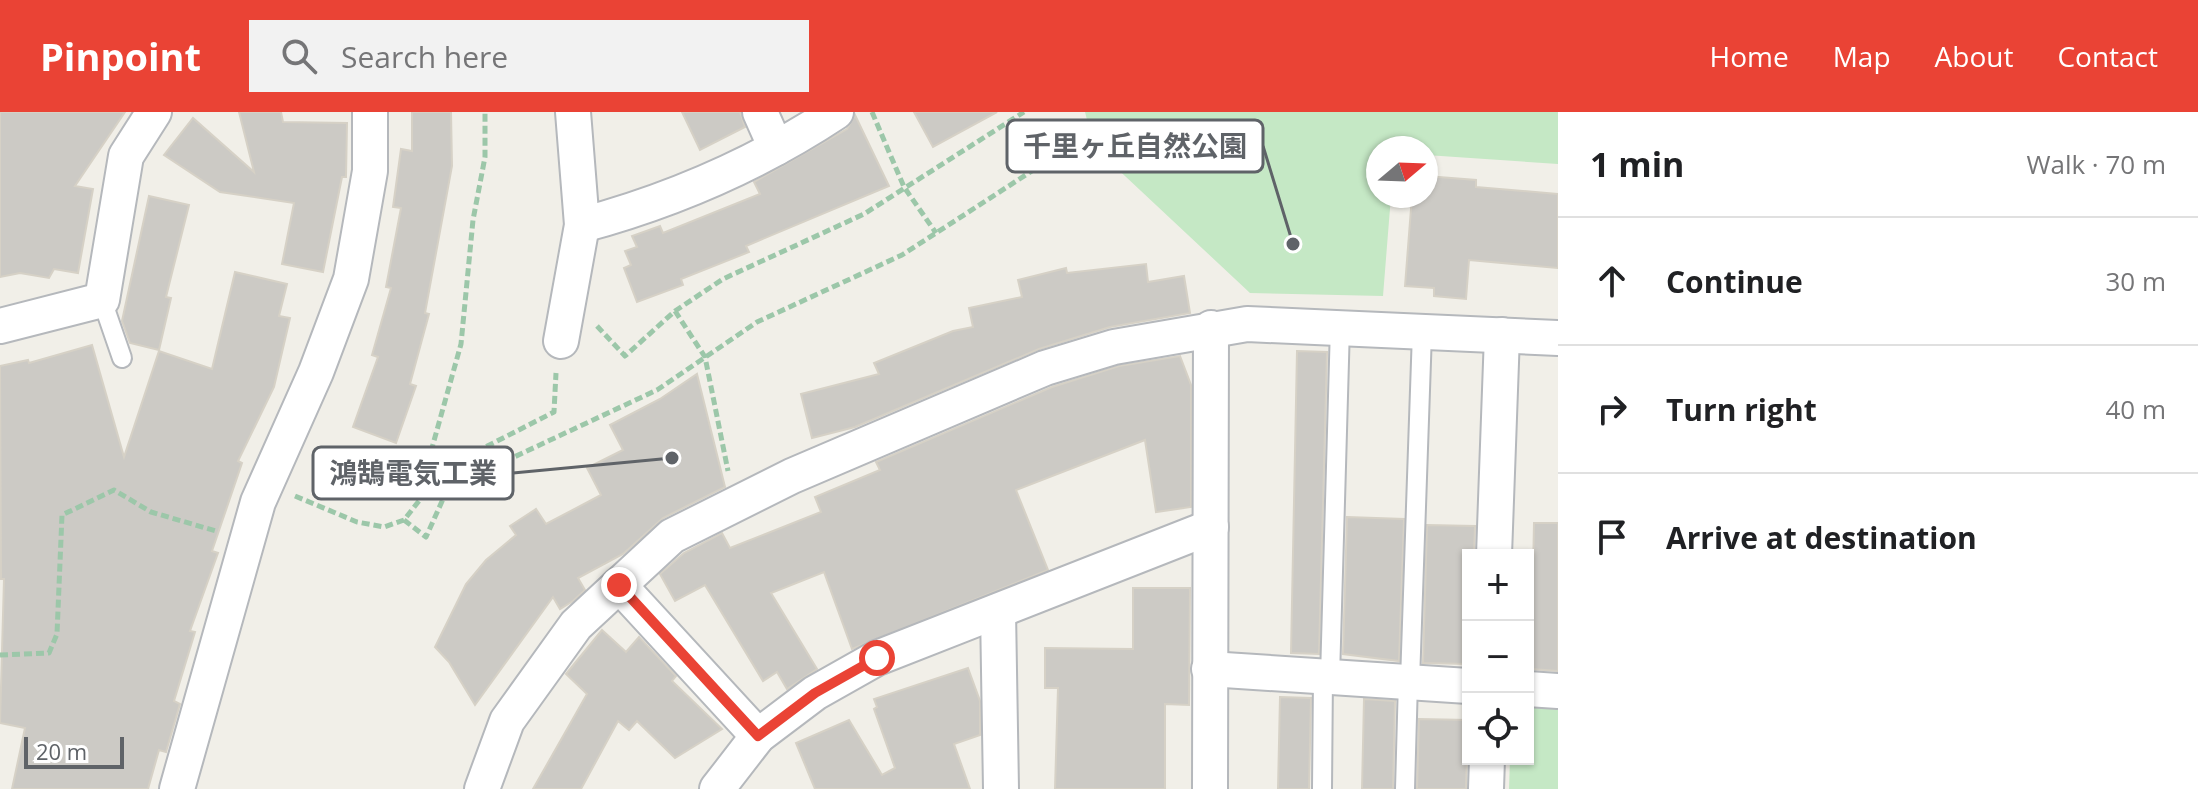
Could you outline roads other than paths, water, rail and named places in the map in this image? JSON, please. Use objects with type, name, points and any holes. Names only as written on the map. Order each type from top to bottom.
[{"type":"street","points":[[0,326],[102,300],[126,156],[154,112]]},
{"type":"street","points":[[177,789],[246,540],[265,483],[316,372],[351,279],[370,171],[370,112]]},
{"type":"street","points":[[561,341],[582,225],[573,112]]},
{"type":"street","points":[[760,112],[776,148]]},
{"type":"street","points":[[582,225],[645,208],[776,148],[836,112]]},
{"type":"street","points":[[482,789],[507,721],[519,700],[576,625],[672,536],[734,503],[1045,368],[1114,347],[1247,324],[1558,338]]},
{"type":"street","points":[[1210,789],[1211,328]]},
{"type":"street","points":[[1494,549],[1502,335]]},
{"type":"street","points":[[717,789],[758,736],[815,693],[877,658],[1211,527]]},
{"type":"street","points":[[619,585],[758,736]]},
{"type":"street","points":[[998,611],[1001,789]]},
{"type":"street","points":[[1209,669],[1462,685]]},
{"type":"street","points":[[1534,689],[1558,691]]},
{"type":"street","points":[[1486,789],[1487,765]]},
{"type":"lane","points":[[102,300],[122,358]]},
{"type":"lane","points":[[1322,789],[1340,326]]},
{"type":"lane","points":[[1405,789],[1422,332]]},
{"type":"place","name":"千里ヶ丘自然公園","points":[[1293,244]]},
{"type":"place","name":"鴻鵠電気工業","points":[[672,458]]}]
